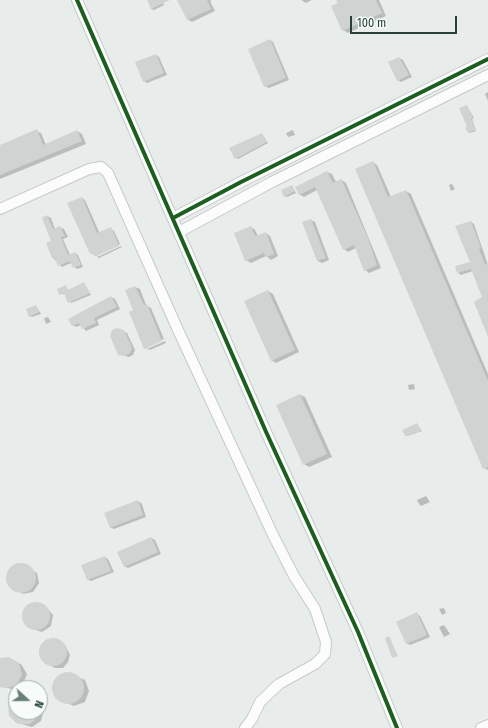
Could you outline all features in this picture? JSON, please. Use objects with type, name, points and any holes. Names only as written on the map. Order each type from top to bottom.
[{"type":"street","points":[[76,0],[358,632],[397,728]]},
{"type":"street","points":[[173,218],[248,178],[488,59]]},
{"type":"street","points":[[179,232],[272,182],[488,75]]},
{"type":"street","points":[[0,209],[89,169],[101,167],[108,173],[178,330],[273,535],[290,569],[315,609],[325,638],[325,654],[315,664],[278,684],[260,702],[252,720],[245,728]]},
{"type":"street","points":[[481,728],[488,724]]},
{"type":"building","points":[[147,0],[170,0],[151,9]]},
{"type":"building","points":[[177,0],[207,0],[211,9],[187,20]]},
{"type":"building","points":[[336,0],[376,0],[382,13],[342,31],[331,6],[338,3]]},
{"type":"building","points":[[270,39],[286,78],[264,87],[248,49]]},
{"type":"building","points":[[156,54],[164,73],[143,82],[135,62]]},
{"type":"building","points":[[399,57],[409,75],[397,81],[388,62]]},
{"type":"building","points":[[467,105],[473,118],[471,118],[475,130],[468,133],[459,108]]},
{"type":"building","points":[[37,129],[43,145],[77,130],[82,141],[0,175],[0,145]]},
{"type":"building","points":[[262,133],[267,142],[235,159],[229,148]]},
{"type":"building","points":[[373,161],[388,197],[406,190],[488,381],[488,467],[483,469],[355,169]]},
{"type":"building","points":[[327,171],[333,183],[341,179],[368,238],[377,265],[364,271],[354,245],[343,250],[315,187],[299,195],[295,187]]},
{"type":"building","points":[[292,185],[295,191],[284,197],[281,190]]},
{"type":"building","points":[[82,197],[97,233],[111,227],[119,246],[95,256],[93,253],[90,254],[67,203]]},
{"type":"building","points":[[47,215],[53,229],[60,226],[65,236],[61,237],[68,255],[75,252],[81,265],[73,268],[70,261],[58,266],[54,257],[52,258],[46,243],[51,241],[42,218]]},
{"type":"building","points":[[311,219],[326,258],[317,261],[302,222]]},
{"type":"building","points":[[471,221],[481,248],[479,249],[485,265],[488,263],[488,337],[474,302],[482,297],[471,269],[457,273],[455,266],[470,262],[455,226]]},
{"type":"building","points":[[251,226],[255,236],[266,232],[274,254],[266,257],[264,253],[245,261],[234,233]]},
{"type":"building","points":[[84,282],[90,293],[68,303],[64,293],[59,295],[57,289],[66,285],[68,290]]},
{"type":"building","points":[[135,286],[144,305],[147,304],[162,341],[144,349],[129,312],[133,310],[125,290]]},
{"type":"building","points":[[268,290],[295,350],[271,361],[244,301]]},
{"type":"building","points":[[111,296],[117,307],[94,318],[96,323],[82,329],[79,323],[72,326],[68,319]]},
{"type":"building","points":[[36,305],[39,312],[29,317],[26,309]]},
{"type":"building","points":[[117,328],[124,330],[132,348],[130,353],[125,356],[118,355],[110,336],[112,330]]},
{"type":"building","points":[[300,394],[327,454],[303,465],[276,405]]},
{"type":"building","points":[[417,423],[421,431],[405,436],[402,430]]},
{"type":"building","points":[[138,500],[143,515],[110,528],[104,513]]},
{"type":"building","points":[[151,537],[158,552],[124,567],[117,552]]},
{"type":"building","points":[[105,556],[111,571],[87,580],[81,565]]},
{"type":"building","points":[[21,563],[31,568],[36,578],[31,588],[21,593],[11,588],[6,578],[11,568]]},
{"type":"building","points":[[36,602],[46,606],[50,616],[46,626],[36,630],[26,626],[22,616],[26,606]]},
{"type":"building","points":[[417,612],[427,635],[406,644],[396,622]]},
{"type":"building","points":[[389,636],[398,656],[392,658],[385,638]]},
{"type":"building","points":[[53,638],[63,642],[67,652],[63,662],[53,666],[43,662],[39,652],[43,642]]},
{"type":"building","points":[[9,657],[19,663],[22,675],[19,680],[8,680],[8,687],[0,687],[0,658]]},
{"type":"building","points":[[65,672],[71,672],[81,679],[84,688],[83,694],[77,701],[71,704],[65,704],[55,697],[52,691],[52,685],[59,675]]},
{"type":"building","points":[[14,720],[34,720],[30,724],[18,724]]},
{"type":"cycle path","points":[[77,0],[267,434],[358,632],[397,728]]},
{"type":"cycle path","points":[[173,218],[241,182],[488,59]]}]
